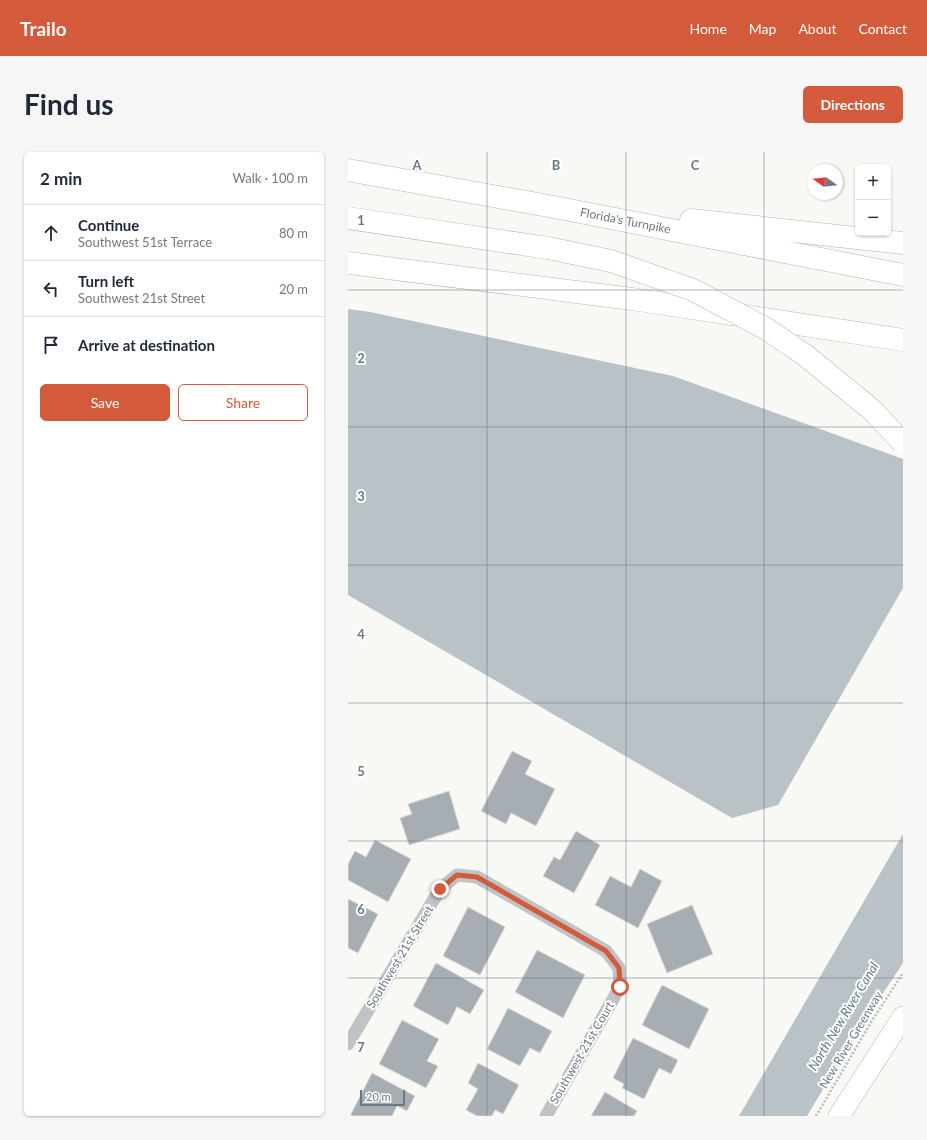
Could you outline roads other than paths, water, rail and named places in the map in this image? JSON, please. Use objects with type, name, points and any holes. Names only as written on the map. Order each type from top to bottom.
[{"type":"highway","name":"Florida's Turnpike","points":[[348,170],[554,207],[903,275]]},
{"type":"highway","points":[[554,207],[903,243]]},
{"type":"highway","points":[[348,218],[548,248],[611,261],[693,290],[766,328],[805,355],[872,410],[903,443]]},
{"type":"highway","points":[[348,263],[632,299],[903,340]]},
{"type":"main road","points":[[839,1116],[903,1017]]},
{"type":"street","name":"Southwest 21st Court","points":[[457,875],[477,877],[606,951],[619,968],[620,987],[546,1116]]},
{"type":"street","name":"Southwest 21st Street","points":[[348,1044],[440,889],[457,875]]},
{"type":"water","points":[[348,309],[370,312],[673,376],[903,459],[903,588],[778,805],[732,818],[348,595]]},
{"type":"water","name":"North New River Canal","points":[[903,834],[903,963],[858,1031],[807,1116],[739,1116]]}]
